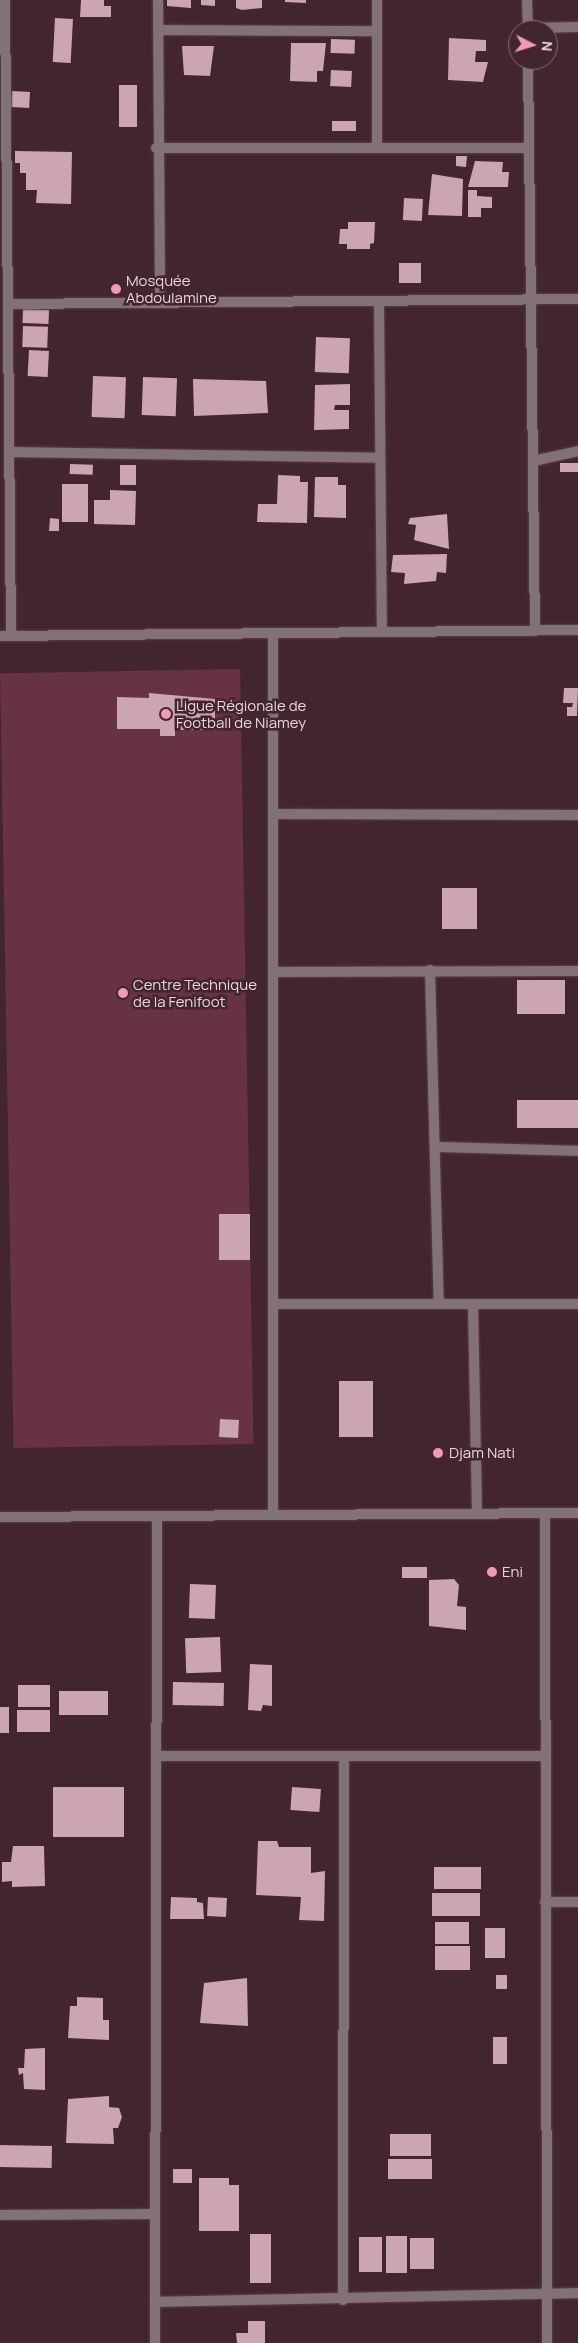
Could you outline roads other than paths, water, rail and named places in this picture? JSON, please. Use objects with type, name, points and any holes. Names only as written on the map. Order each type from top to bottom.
[{"type":"street","points":[[5,0],[11,636]]},
{"type":"street","points":[[158,0],[156,148],[160,302]]},
{"type":"street","points":[[377,0],[377,148]]},
{"type":"street","points":[[528,0],[528,20]]},
{"type":"street","points":[[558,28],[578,27]]},
{"type":"street","points":[[158,30],[377,31]]},
{"type":"street","points":[[528,70],[535,631]]},
{"type":"street","points":[[156,148],[529,148]]},
{"type":"street","points":[[8,304],[578,299]]},
{"type":"street","points":[[379,302],[382,632]]},
{"type":"street","points":[[533,461],[578,451]]},
{"type":"street","points":[[10,452],[379,458]]},
{"type":"street","points":[[0,636],[578,630]]},
{"type":"street","points":[[273,633],[273,1515]]},
{"type":"street","points":[[273,814],[578,815]]},
{"type":"street","points":[[430,970],[439,1304]]},
{"type":"street","points":[[274,972],[578,971]]},
{"type":"street","points":[[436,1147],[578,1151]]},
{"type":"street","points":[[273,1304],[578,1304]]},
{"type":"street","points":[[473,1304],[477,1513]]},
{"type":"street","points":[[0,1517],[578,1512]]},
{"type":"street","points":[[545,1513],[547,2343]]},
{"type":"street","points":[[155,2343],[157,1516]]},
{"type":"street","points":[[156,1756],[545,1756]]},
{"type":"street","points":[[343,2300],[344,1757]]},
{"type":"street","points":[[545,1902],[578,1902]]},
{"type":"street","points":[[0,2216],[155,2214]]},
{"type":"street","points":[[155,2302],[343,2300],[578,2293]]},
{"type":"place","name":"Mosquée Abdoulamine","points":[[116,289]]},
{"type":"place","name":"Ligue Régionale de Football de Niamey","points":[[166,714]]},
{"type":"place","name":"Centre Technique de la Fenifoot","points":[[123,993]]},
{"type":"place","name":"Djam Nati","points":[[438,1453]]},
{"type":"place","name":"Eni","points":[[492,1572]]}]
